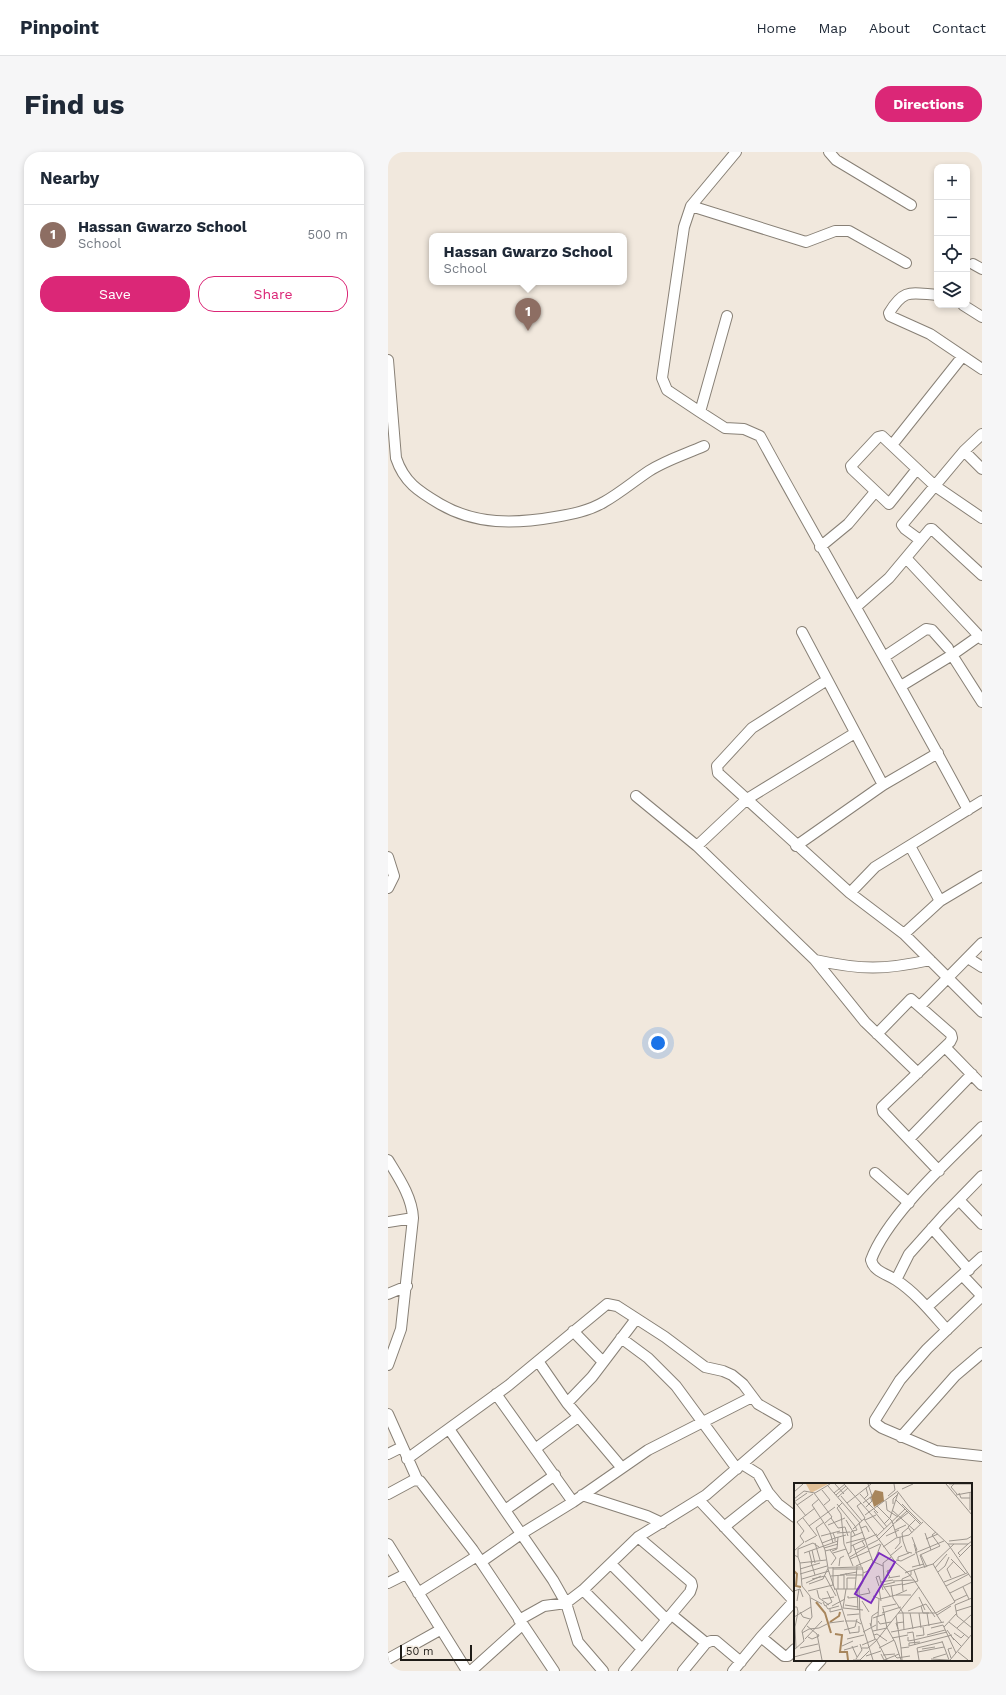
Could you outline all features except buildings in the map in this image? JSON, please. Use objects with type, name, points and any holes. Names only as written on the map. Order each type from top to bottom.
[{"type":"street","points":[[736,152],[691,206],[684,227],[662,378],[667,390],[725,428],[744,429],[760,436],[820,548],[856,607],[938,753],[968,810]]},
{"type":"street","points":[[828,152],[836,160],[911,205]]},
{"type":"street","points":[[691,206],[806,242],[835,231],[849,231],[906,263]]},
{"type":"street","points":[[934,295],[904,295],[897,300],[889,313],[890,316],[930,334],[962,357],[982,369]]},
{"type":"street","points":[[968,308],[982,317]]},
{"type":"street","points":[[700,412],[727,316]]},
{"type":"street","points":[[892,445],[962,357]]},
{"type":"street","points":[[388,360],[396,458],[401,473],[410,485],[432,500],[450,510],[466,516],[508,522],[523,522],[575,513],[603,502],[660,465],[704,446]]},
{"type":"street","points":[[920,540],[905,530],[902,525],[964,451],[982,434]]},
{"type":"street","points":[[918,469],[891,503],[887,504],[852,470],[851,466],[880,436],[892,445],[918,469],[935,486],[982,518]]},
{"type":"street","points":[[964,451],[982,469]]},
{"type":"street","points":[[820,548],[848,524],[876,492]]},
{"type":"street","points":[[856,607],[890,578],[927,530],[932,529],[982,575]]},
{"type":"street","points":[[900,686],[950,652],[980,638],[906,558]]},
{"type":"street","points":[[884,657],[926,629],[932,630],[950,652],[982,702]]},
{"type":"street","points":[[802,632],[883,785]]},
{"type":"street","points":[[827,680],[752,728],[717,766],[718,773],[723,780],[748,799],[796,846],[850,893],[904,934],[982,1012]]},
{"type":"street","points":[[697,846],[748,799],[855,733]]},
{"type":"street","points":[[796,846],[883,785],[938,753]]},
{"type":"street","points":[[636,796],[697,846],[816,960],[858,1015],[918,1073]]},
{"type":"street","points":[[850,893],[875,867],[982,801]]},
{"type":"street","points":[[910,846],[940,901]]},
{"type":"street","points":[[388,857],[394,876],[388,888]]},
{"type":"street","points":[[904,934],[940,901],[982,876]]},
{"type":"street","points":[[920,1006],[982,943]]},
{"type":"street","points":[[968,958],[982,967]]},
{"type":"street","points":[[816,960],[841,965],[878,968],[897,967],[930,960]]},
{"type":"street","points":[[877,1034],[909,999],[914,1000],[951,1034],[952,1038],[945,1047],[882,1107],[883,1112],[939,1171]]},
{"type":"street","points":[[945,1047],[982,1084]]},
{"type":"street","points":[[909,1140],[972,1074]]},
{"type":"street","points":[[947,1330],[908,1288],[872,1266],[871,1260],[894,1222],[909,1203],[939,1171],[980,1134]]},
{"type":"street","points":[[388,1160],[403,1186],[410,1204],[413,1218],[407,1286],[401,1329],[390,1353],[388,1365]]},
{"type":"street","points":[[875,1172],[909,1203]]},
{"type":"street","points":[[896,1280],[909,1254],[982,1176]]},
{"type":"street","points":[[959,1200],[982,1224]]},
{"type":"street","points":[[388,1222],[413,1218]]},
{"type":"street","points":[[932,1228],[982,1296],[947,1330],[900,1380],[875,1420],[875,1423],[901,1437],[936,1451],[982,1456]]},
{"type":"street","points":[[927,1307],[982,1257]]},
{"type":"street","points":[[388,1294],[407,1286]]},
{"type":"street","points":[[408,1459],[496,1394],[607,1304],[617,1306],[705,1367],[723,1371],[732,1375],[743,1384],[752,1397],[766,1410],[786,1420],[787,1425],[699,1500],[638,1537],[583,1590],[566,1603],[544,1606],[521,1623],[471,1671]]},
{"type":"street","points":[[567,1403],[592,1377],[636,1319]]},
{"type":"street","points":[[573,1331],[603,1362]]},
{"type":"street","points":[[621,1338],[648,1358],[676,1386],[739,1467],[758,1474],[768,1492],[778,1504],[794,1516]]},
{"type":"street","points":[[901,1437],[955,1376],[982,1353]]},
{"type":"street","points":[[538,1361],[567,1403],[622,1468]]},
{"type":"street","points":[[496,1394],[573,1502]]},
{"type":"street","points":[[418,1593],[479,1559],[573,1502],[662,1441],[752,1397]]},
{"type":"street","points":[[388,1414],[417,1479],[479,1559],[554,1671]]},
{"type":"street","points":[[535,1449],[578,1417]]},
{"type":"street","points":[[449,1429],[553,1580],[566,1603],[578,1642],[604,1671]]},
{"type":"street","points":[[388,1454],[402,1447]]},
{"type":"street","points":[[505,1510],[555,1475]]},
{"type":"street","points":[[388,1494],[417,1479]]},
{"type":"street","points":[[724,1527],[768,1492]]},
{"type":"street","points":[[582,1496],[654,1518],[662,1523]]},
{"type":"street","points":[[699,1500],[794,1600]]},
{"type":"street","points":[[624,1671],[690,1592],[692,1586],[691,1582],[638,1537]]},
{"type":"street","points":[[388,1544],[440,1630],[467,1671]]},
{"type":"street","points":[[610,1564],[670,1617],[706,1643]]},
{"type":"street","points":[[388,1584],[406,1574]]},
{"type":"street","points":[[583,1590],[642,1650]]},
{"type":"street","points":[[733,1671],[761,1637],[794,1602]]},
{"type":"street","points":[[388,1658],[440,1630]]},
{"type":"street","points":[[761,1637],[784,1656],[788,1656],[794,1650]]},
{"type":"street","points":[[683,1671],[706,1643],[711,1641],[716,1641],[740,1662]]},
{"type":"street","points":[[811,1671],[821,1661]]},
{"type":"place","name":"Hassan Gwarzo School","points":[[528,331]]}]
